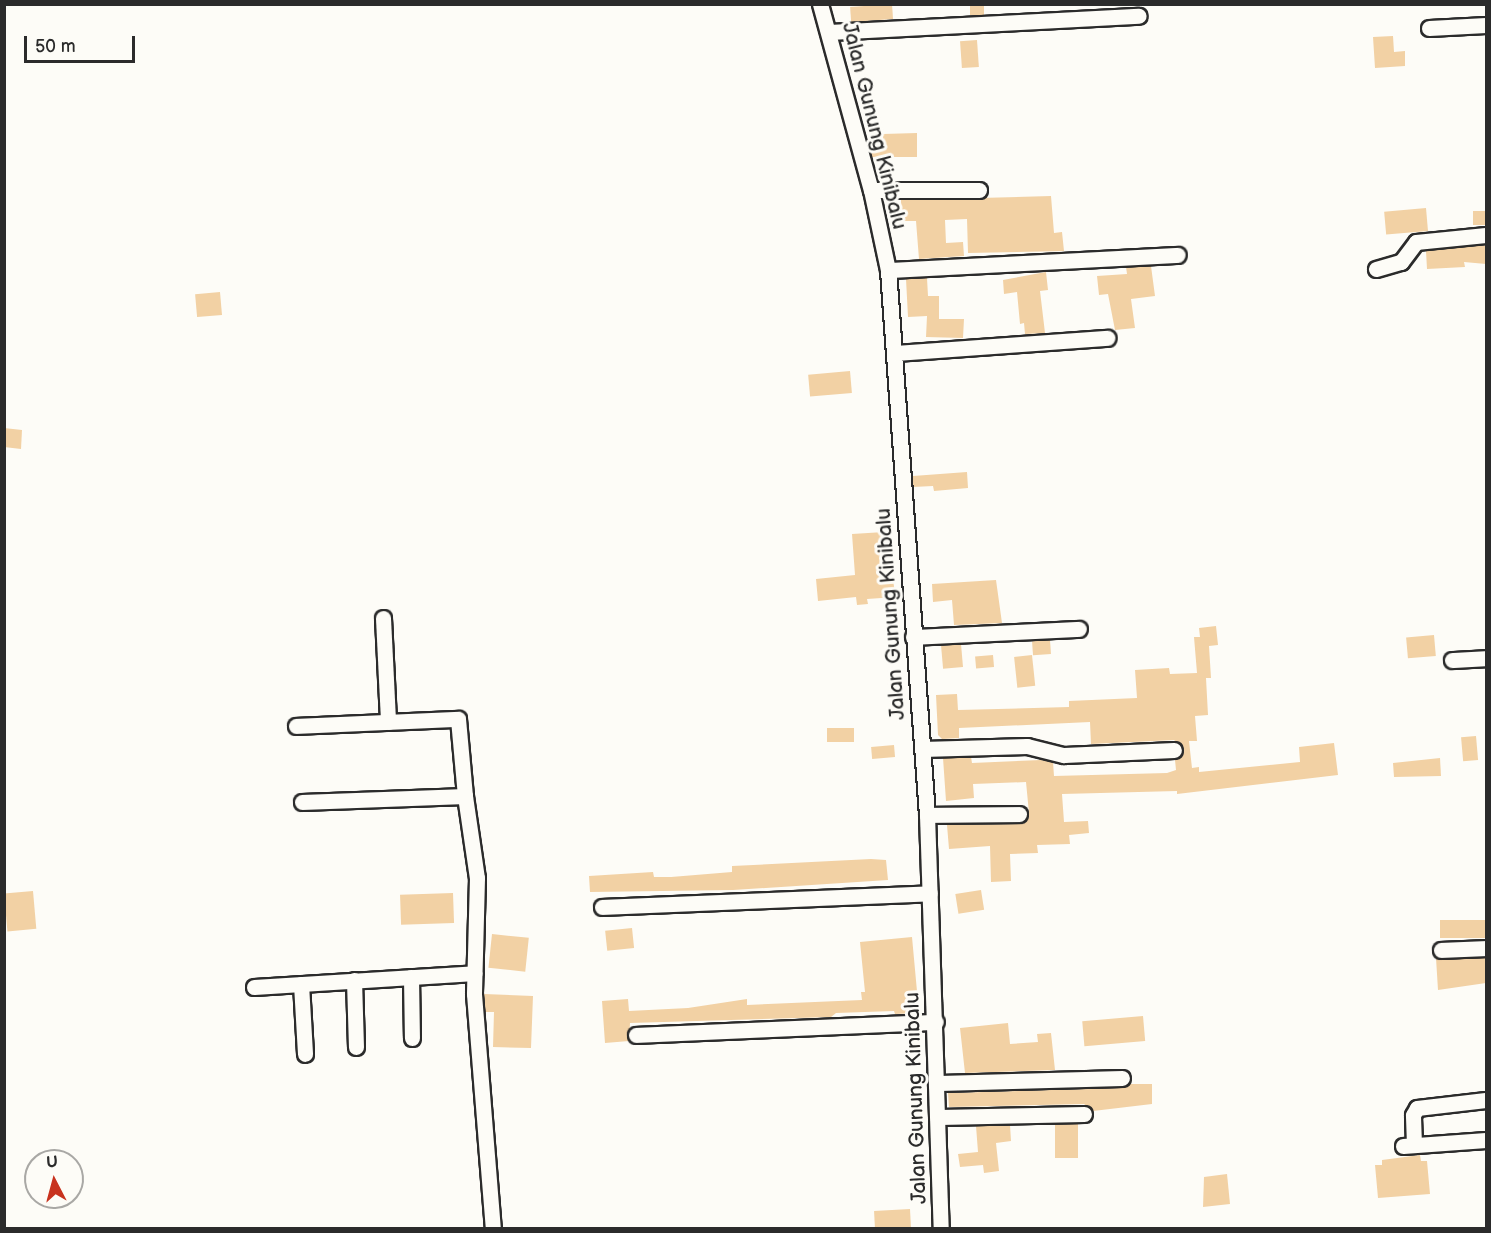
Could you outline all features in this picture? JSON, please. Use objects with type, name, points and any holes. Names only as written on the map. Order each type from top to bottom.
[{"type":"street","name":"Jalan Gunung Kinibalu","points":[[820,4],[871,190],[888,270],[896,353],[927,815],[939,1083],[941,1228]]},
{"type":"street","points":[[828,32],[1138,16]]},
{"type":"street","points":[[1429,28],[1486,25]]},
{"type":"street","points":[[871,190],[979,190]]},
{"type":"street","points":[[1376,269],[1401,262],[1416,242],[1486,235]]},
{"type":"street","points":[[888,270],[1178,255]]},
{"type":"street","points":[[896,353],[1107,339]]},
{"type":"street","points":[[383,618],[388,722]]},
{"type":"street","points":[[914,638],[1079,629]]},
{"type":"street","points":[[1452,660],[1486,658]]},
{"type":"street","points":[[296,726],[458,719],[465,796],[477,878],[475,973],[477,1049],[493,1228]]},
{"type":"street","points":[[922,749],[1027,746],[1064,755],[1174,750]]},
{"type":"street","points":[[302,802],[465,796]]},
{"type":"street","points":[[927,815],[1019,813]]},
{"type":"street","points":[[602,908],[930,893]]},
{"type":"street","points":[[1441,950],[1486,948]]},
{"type":"street","points":[[254,987],[475,973]]},
{"type":"street","points":[[411,976],[412,1038]]},
{"type":"street","points":[[354,980],[356,1047]]},
{"type":"street","points":[[301,984],[305,1054]]},
{"type":"street","points":[[636,1035],[936,1022]]},
{"type":"street","points":[[939,1083],[1122,1078]]},
{"type":"street","points":[[1486,1100],[1417,1108],[1413,1115],[1409,1146],[1486,1140]]},
{"type":"street","points":[[939,1117],[1084,1114]]},
{"type":"building","points":[[892,4],[893,19],[851,22],[850,7]]},
{"type":"building","points":[[970,4],[984,4],[984,15],[970,15]]},
{"type":"building","points":[[1393,36],[1394,52],[1405,51],[1405,66],[1375,68],[1373,37]]},
{"type":"building","points":[[977,40],[979,67],[962,68],[960,41]]},
{"type":"building","points":[[917,133],[917,157],[872,157],[870,144],[883,144],[883,134]]},
{"type":"building","points":[[1051,196],[1054,233],[1062,232],[1064,251],[968,253],[967,219],[945,220],[946,243],[963,242],[964,256],[919,259],[916,221],[901,221],[901,200]]},
{"type":"building","points":[[1426,208],[1428,231],[1386,235],[1384,212]]},
{"type":"building","points":[[1473,211],[1486,211],[1486,225],[1473,225]]},
{"type":"building","points":[[1486,245],[1486,264],[1464,262],[1465,267],[1427,269],[1426,251]]},
{"type":"building","points":[[1151,266],[1155,296],[1131,299],[1135,328],[1115,330],[1108,294],[1099,295],[1097,276],[1127,274],[1126,267]]},
{"type":"building","points":[[1046,272],[1048,290],[1040,291],[1045,333],[1025,334],[1024,323],[1020,324],[1017,292],[1004,294],[1003,280]]},
{"type":"building","points":[[927,278],[928,296],[939,296],[939,319],[964,319],[963,338],[926,337],[927,316],[908,317],[906,279]]},
{"type":"building","points":[[220,292],[222,315],[197,317],[195,294]]},
{"type":"building","points":[[850,371],[852,393],[810,397],[808,375]]},
{"type":"building","points":[[4,428],[22,430],[21,449],[4,447]]},
{"type":"building","points":[[967,472],[968,488],[934,491],[933,486],[913,487],[913,476]]},
{"type":"building","points":[[884,532],[896,597],[867,599],[868,604],[857,605],[856,597],[818,601],[816,579],[855,575],[852,534]]},
{"type":"building","points":[[996,580],[1002,623],[954,625],[952,600],[933,602],[932,584]]},
{"type":"building","points":[[1216,626],[1218,645],[1209,646],[1211,678],[1206,678],[1208,715],[1195,716],[1197,741],[1189,741],[1192,768],[1199,767],[1199,772],[1300,762],[1299,747],[1334,743],[1338,775],[1177,794],[1177,791],[1062,794],[1064,822],[1088,821],[1089,833],[1069,835],[1070,844],[1037,845],[1038,853],[1010,854],[1011,881],[991,882],[990,846],[949,849],[947,825],[1019,824],[1029,818],[1029,813],[1026,782],[973,784],[974,798],[946,801],[943,758],[971,757],[972,763],[1041,760],[1053,762],[1054,776],[1167,773],[1176,770],[1175,760],[1184,749],[1174,740],[1091,744],[1090,722],[959,728],[959,738],[942,739],[938,735],[936,695],[957,694],[958,710],[1069,707],[1069,701],[1137,698],[1135,670],[1169,668],[1170,674],[1197,673],[1194,637],[1200,637],[1199,628]]},
{"type":"building","points":[[1434,635],[1436,656],[1408,658],[1406,637]]},
{"type":"building","points":[[1050,640],[1051,654],[1033,655],[1032,641]]},
{"type":"building","points":[[961,644],[963,667],[943,669],[941,646]]},
{"type":"building","points":[[993,655],[994,667],[976,669],[975,657]]},
{"type":"building","points":[[1032,655],[1035,686],[1017,688],[1014,657]]},
{"type":"building","points":[[827,728],[854,728],[854,742],[827,742]]},
{"type":"building","points":[[1476,736],[1478,760],[1463,761],[1461,737]]},
{"type":"building","points":[[894,745],[895,757],[872,759],[871,747]]},
{"type":"building","points":[[1440,758],[1441,776],[1394,777],[1393,763]]},
{"type":"building","points":[[886,860],[888,880],[733,890],[590,892],[589,876],[653,872],[654,877],[671,877],[732,872],[732,866]]},
{"type":"building","points":[[981,890],[984,910],[958,914],[955,894]]},
{"type":"building","points":[[33,891],[36,929],[7,931],[4,894]]},
{"type":"building","points":[[453,893],[454,923],[401,925],[400,895]]},
{"type":"building","points":[[1440,920],[1486,920],[1486,938],[1440,938]]},
{"type":"building","points":[[632,928],[634,948],[607,951],[605,931]]},
{"type":"building","points":[[492,934],[529,938],[525,972],[488,968]]},
{"type":"building","points":[[912,937],[919,1013],[895,1014],[894,1011],[836,1013],[831,1017],[630,1023],[629,1041],[605,1043],[602,1001],[628,999],[629,1011],[688,1008],[747,999],[747,1005],[862,1000],[861,992],[865,992],[860,942]]},
{"type":"building","points":[[1436,958],[1485,958],[1486,983],[1438,990]]},
{"type":"building","points":[[484,994],[533,996],[531,1048],[493,1047],[494,1012],[485,1012]]},
{"type":"building","points":[[1143,1016],[1145,1041],[1084,1046],[1082,1021]]},
{"type":"building","points":[[1008,1023],[1010,1044],[1038,1042],[1037,1034],[1051,1033],[1055,1070],[965,1073],[960,1028]]},
{"type":"building","points":[[1129,1084],[1152,1084],[1152,1104],[1093,1111],[1084,1104],[949,1107],[948,1093],[1122,1088]]},
{"type":"building","points":[[1055,1124],[1078,1124],[1078,1158],[1055,1158]]},
{"type":"building","points":[[1010,1125],[1011,1141],[996,1143],[999,1171],[984,1173],[983,1165],[960,1167],[958,1154],[978,1152],[976,1126]]},
{"type":"building","points":[[1420,1155],[1421,1161],[1427,1161],[1430,1194],[1378,1198],[1375,1165],[1382,1165],[1382,1160]]},
{"type":"building","points":[[1227,1174],[1230,1204],[1203,1207],[1204,1177]]},
{"type":"building","points":[[910,1209],[911,1228],[875,1228],[874,1211]]}]
